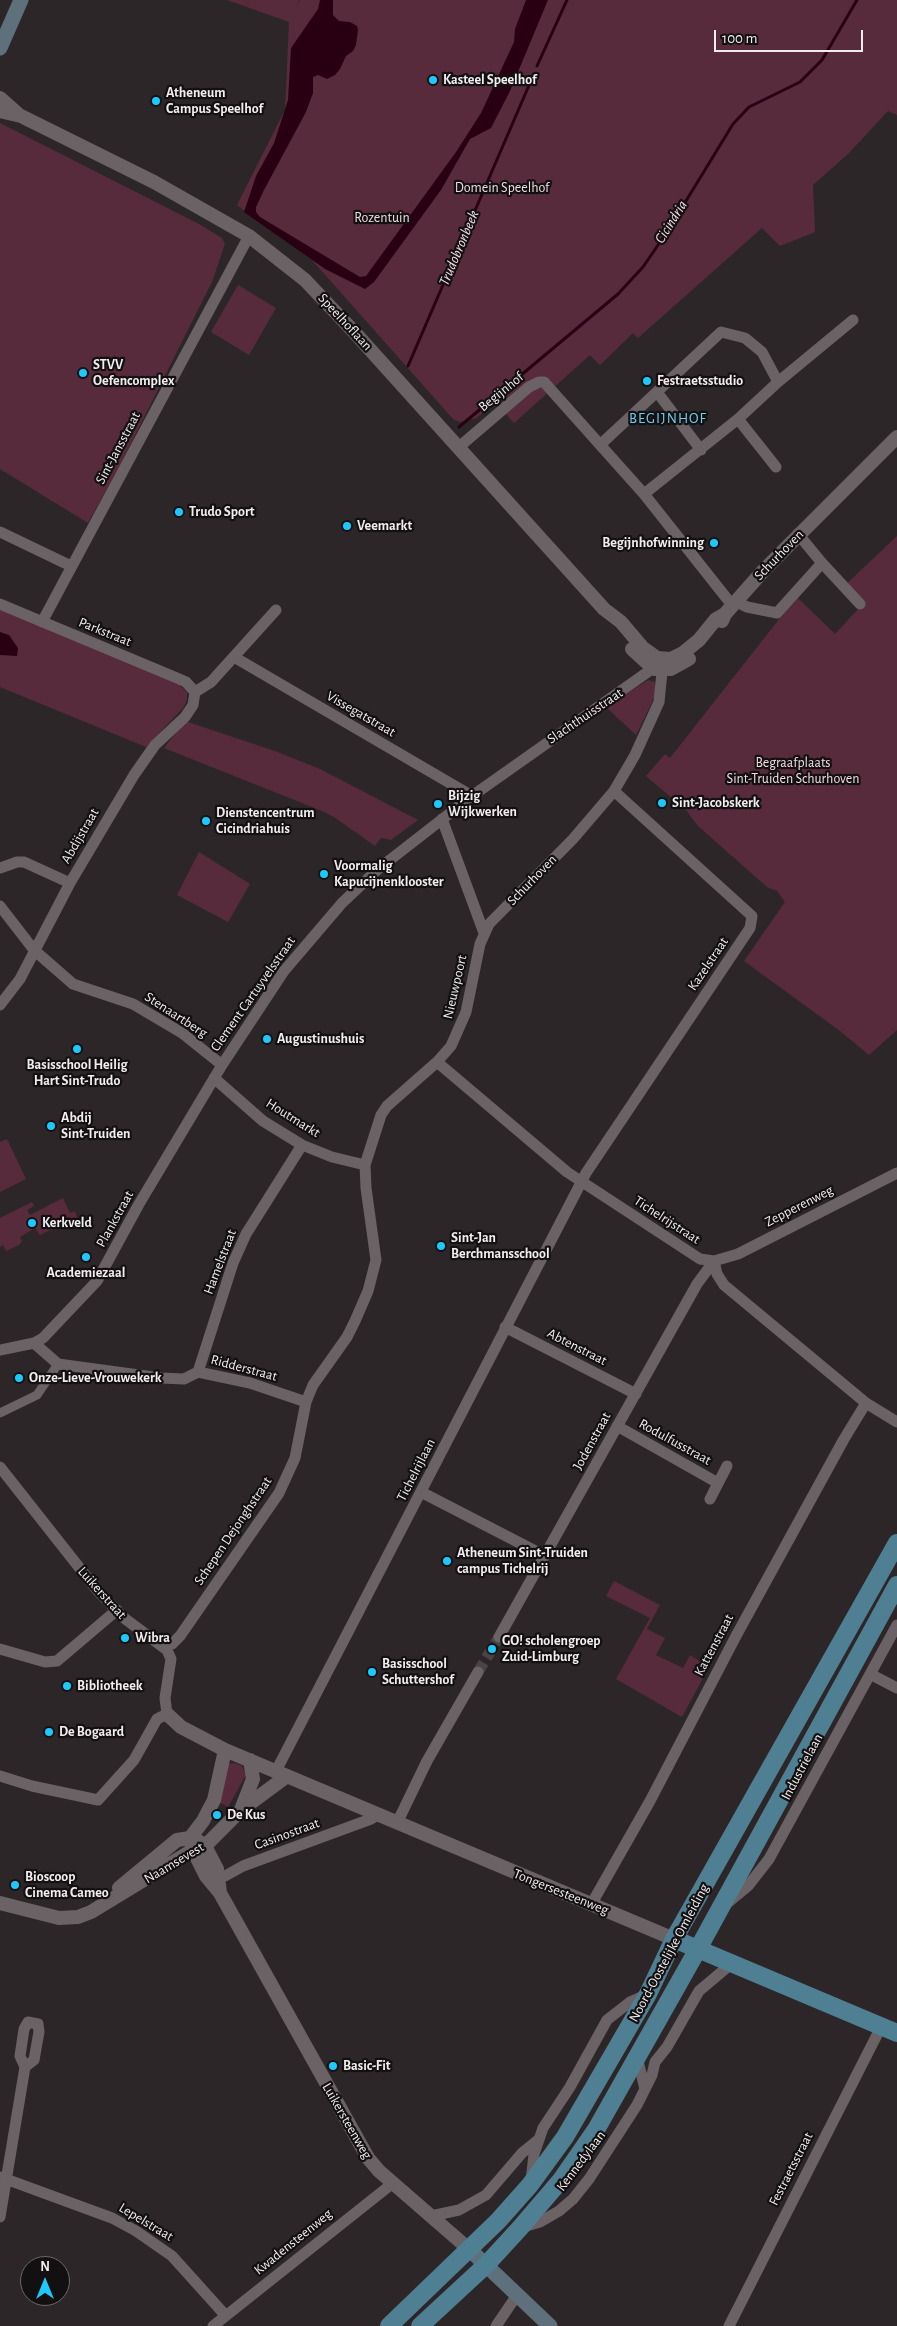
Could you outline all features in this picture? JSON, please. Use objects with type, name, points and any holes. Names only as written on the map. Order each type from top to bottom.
[{"type":"main road","points":[[0,48],[21,0]]},
{"type":"main road","name":"Noord-Oostelijke Omleiding","points":[[390,2326],[470,2250],[530,2185],[585,2106],[648,1994],[674,1939],[743,1820],[897,1543]]},
{"type":"main road","name":"Noord-Oostelijke Omleiding","points":[[420,2326],[486,2265],[520,2228],[567,2173],[597,2128],[698,1949],[897,1585]]},
{"type":"main road","name":"Tongersesteenweg","points":[[674,1939],[889,2030]]},
{"type":"main road","name":"Luikersteenweg","points":[[470,2250],[550,2326]]},
{"type":"street","name":"Speelhoflaan","points":[[0,98],[21,116]]},
{"type":"street","name":"Speelhoflaan","points":[[0,111],[21,116],[154,182],[249,236],[306,280],[604,609],[621,622],[660,667]]},
{"type":"street","name":"Sint-Jansstraat","points":[[42,622],[249,236]]},
{"type":"street","points":[[644,494],[701,450],[778,382],[853,320]]},
{"type":"street","points":[[600,445],[721,332],[745,338],[757,346],[778,382]]},
{"type":"street","name":"Begijnhof","points":[[459,447],[529,387],[539,382],[544,382],[552,388],[644,494],[731,607]]},
{"type":"street","points":[[657,392],[701,450]]},
{"type":"street","points":[[738,419],[776,467]]},
{"type":"street","name":"Schurhoven","points":[[731,607],[798,534],[897,437]]},
{"type":"street","points":[[0,532],[71,566]]},
{"type":"street","points":[[798,534],[860,604]]},
{"type":"street","points":[[731,607],[746,607],[777,613],[822,563]]},
{"type":"street","name":"Parkstraat","points":[[0,604],[186,682],[195,692]]},
{"type":"street","name":"Slachthuisstraat","points":[[442,819],[472,796],[691,647],[716,619],[731,607]]},
{"type":"street","points":[[195,692],[211,682],[276,610]]},
{"type":"street","name":"Vissegatstraat","points":[[234,657],[472,796]]},
{"type":"street","name":"Schurhoven","points":[[484,933],[489,924],[573,839],[614,791],[635,755],[659,702],[660,667]]},
{"type":"street","name":"Abdijstraat","points":[[0,1005],[13,991],[70,883],[134,774],[155,745],[185,717],[193,705],[195,692]]},
{"type":"street","name":"Kazelstraat","points":[[582,1182],[592,1163],[750,928],[752,916],[614,791]]},
{"type":"street","points":[[442,819],[484,933]]},
{"type":"street","name":"Clement Cartuyvelsstraat","points":[[222,1065],[284,972],[310,938],[377,870],[442,819]]},
{"type":"street","points":[[0,868],[17,862],[24,862],[70,883]]},
{"type":"street","name":"Stenaartberg","points":[[0,906],[34,950],[73,984],[133,1004],[182,1034],[222,1065]]},
{"type":"street","name":"Nieuwpoort","points":[[365,1165],[381,1115],[393,1100],[437,1062],[451,1046],[460,1029],[484,933]]},
{"type":"street","name":"Tichelrijstraat","points":[[437,1062],[528,1140],[582,1182],[688,1253],[700,1259],[714,1261]]},
{"type":"street","name":"Plankstraat","points":[[0,1350],[34,1343],[49,1333],[97,1281],[222,1065]]},
{"type":"street","name":"Houtmarkt","points":[[214,1078],[263,1120],[302,1145],[332,1157],[365,1165]]},
{"type":"street","name":"Hamelstraat","points":[[198,1372],[233,1263],[246,1234],[302,1145]]},
{"type":"street","name":"Schepen Dejonghstraat","points":[[163,1646],[172,1644],[180,1636],[279,1494],[295,1458],[306,1402],[313,1385],[347,1337],[368,1291],[374,1270],[375,1248],[366,1188],[365,1165]]},
{"type":"street","name":"Zepperenweg","points":[[714,1261],[738,1254],[897,1173]]},
{"type":"street","name":"Tichelrijlaan","points":[[282,1774],[421,1492],[505,1327],[582,1182]]},
{"type":"street","points":[[714,1261],[717,1274],[724,1285],[866,1403],[897,1422]]},
{"type":"street","name":"Jodenstraat","points":[[499,1637],[697,1284],[714,1261]]},
{"type":"street","name":"Abtenstraat","points":[[505,1327],[636,1394]]},
{"type":"street","points":[[0,1413],[37,1395],[58,1364],[34,1343]]},
{"type":"street","name":"Ridderstraat","points":[[58,1364],[138,1376],[184,1379],[198,1372],[250,1383],[306,1402]]},
{"type":"street","name":"Kattenstraat","points":[[592,1903],[650,1801],[773,1567],[866,1403]]},
{"type":"street","name":"Rodulfusstraat","points":[[618,1426],[718,1483]]},
{"type":"street","name":"Rodulfusstraat","points":[[710,1499],[727,1466]]},
{"type":"street","name":"Luikerstraat","points":[[0,1467],[97,1590],[124,1618],[163,1646]]},
{"type":"street","points":[[421,1492],[545,1556]]},
{"type":"street","points":[[0,1648],[45,1662],[58,1661],[117,1610]]},
{"type":"street","name":"Industrielaan","points":[[718,1910],[748,1886],[769,1859],[897,1625]]},
{"type":"street","points":[[163,1646],[171,1659],[165,1698],[167,1714],[181,1727],[225,1750]]},
{"type":"street","points":[[397,1823],[427,1761],[478,1672]]},
{"type":"street","points":[[870,1674],[897,1688]]},
{"type":"street","points":[[0,1776],[98,1800],[134,1760],[157,1719],[167,1714]]},
{"type":"street","name":"Tongersesteenweg","points":[[225,1750],[674,1939]]},
{"type":"street","name":"Naamsevest","points":[[196,1844],[203,1821],[214,1800],[225,1750]]},
{"type":"street","points":[[241,1810],[253,1781],[250,1760]]},
{"type":"street","name":"Naamsevest","points":[[0,1903],[59,1918],[78,1917],[103,1904],[177,1840],[196,1844],[224,1827],[282,1774]]},
{"type":"street","name":"Casinostraat","points":[[214,1874],[378,1815]]},
{"type":"street","points":[[214,1874],[217,1852],[224,1827]]},
{"type":"street","name":"Luikersteenweg","points":[[196,1844],[214,1874],[220,1893],[368,2158],[393,2183],[470,2250]]},
{"type":"street","name":"Kennedylaan","points":[[520,2228],[540,2222],[559,2211],[573,2199],[608,2152],[645,2089],[652,2075],[655,2062],[667,2048],[699,1991],[732,1964]]},
{"type":"street","points":[[530,2185],[538,2140],[606,2020],[630,2002],[648,1994]]},
{"type":"street","name":"Festraetsstraat","points":[[729,2326],[889,2030]]},
{"type":"street","points":[[637,2057],[645,2089]]},
{"type":"street","points":[[0,2217],[3,2179],[25,2067]]},
{"type":"street","points":[[431,2216],[459,2210],[486,2195],[522,2152],[538,2140]]},
{"type":"street","name":"Lepelstraat","points":[[3,2179],[112,2218],[136,2231],[172,2256],[226,2316]]},
{"type":"street","name":"Kwadensteenweg","points":[[213,2326],[393,2183]]},
{"type":"street","points":[[496,2326],[517,2295]]},
{"type":"green space","name":"Domein Speelhof","points":[[227,0],[299,0],[296,8],[300,0],[897,0],[897,115],[888,111],[848,154],[813,185],[815,232],[780,246],[762,228],[638,338],[633,333],[600,365],[590,355],[514,423],[496,403],[476,418],[460,422],[453,419],[312,260],[237,205],[285,110],[289,22]]},
{"type":"green space","name":"STVV Oefencomplex","points":[[0,123],[199,224],[222,238],[225,244],[212,282],[120,465],[88,523],[0,469]]},
{"type":"green space","points":[[238,285],[276,308],[249,355],[211,332]]},
{"type":"green space","name":"Begraafplaats Sint-Truiden Schurhoven","points":[[897,536],[897,1030],[869,1055],[840,1031],[744,961],[785,902],[777,891],[767,887],[698,826],[686,810],[646,776],[665,754],[670,758],[780,618],[798,598],[835,634],[860,607],[841,589]]},
{"type":"green space","points":[[0,609],[176,682],[187,692],[187,700],[183,708],[146,747],[0,687]]},
{"type":"green space","points":[[648,680],[655,682],[656,694],[636,735],[606,707]]},
{"type":"green space","points":[[185,721],[275,751],[320,769],[418,820],[391,840],[381,838],[375,846],[334,817],[322,811],[164,748]]},
{"type":"green space","points":[[199,852],[250,884],[228,922],[177,895]]},
{"type":"green space","points":[[7,1139],[26,1179],[0,1192],[0,1142]]},
{"type":"green space","name":"Kerkveld","points":[[63,1198],[70,1213],[75,1211],[77,1217],[40,1235],[35,1228],[20,1237],[22,1241],[19,1245],[6,1251],[3,1245],[0,1247],[0,1218],[32,1202],[34,1206],[27,1210],[30,1215]]},
{"type":"green space","points":[[614,1581],[660,1605],[647,1629],[665,1638],[656,1655],[683,1668],[690,1655],[709,1667],[682,1717],[616,1679],[650,1618],[606,1596]]},
{"type":"green space","points":[[235,1763],[242,1766],[246,1775],[228,1807],[217,1801],[228,1764]]},
{"type":"shaded area","points":[[320,0],[333,0],[333,15],[339,21],[350,22],[357,26],[356,45],[353,51],[346,56],[335,75],[327,79],[318,75],[313,77],[313,93],[306,112],[264,190],[256,207],[256,212],[260,217],[360,277],[366,276],[456,152],[481,113],[514,42],[515,29],[526,0],[548,0],[510,91],[491,128],[470,139],[441,190],[374,282],[365,289],[325,269],[244,212],[256,176],[274,143],[288,100],[291,48],[318,9]]},
{"type":"shaded area","points":[[0,632],[9,635],[18,648],[17,656],[0,655]]},
{"type":"waterway","name":"Trudobronbeek","points":[[537,66],[567,0]]},
{"type":"waterway","name":"Cicindria","points":[[459,427],[618,294],[643,267],[667,232],[733,124],[749,107],[800,82],[822,60],[857,0]]},
{"type":"waterway","name":"Trudobronbeek","points":[[408,366],[533,76]]},
{"type":"tunnel","points":[[478,1672],[499,1637]]},
{"type":"place","name":"Kasteel Speelhof","points":[[433,80]]},
{"type":"place","name":"Atheneum Campus Speelhof","points":[[156,101]]},
{"type":"place","name":"STVV Oefencomplex","points":[[83,373]]},
{"type":"place","name":"Festraetsstudio","points":[[647,381]]},
{"type":"place","name":"Trudo Sport","points":[[179,512]]},
{"type":"place","name":"Veemarkt","points":[[347,526]]},
{"type":"place","name":"Begijnhofwinning","points":[[714,543]]},
{"type":"place","name":"Sint-Jacobskerk","points":[[662,803]]},
{"type":"place","name":"Bijzig Wijkwerken","points":[[438,804]]},
{"type":"place","name":"Dienstencentrum Cicindriahuis","points":[[206,821]]},
{"type":"place","name":"Voormalig Kapucijnenklooster","points":[[324,874]]},
{"type":"place","name":"Augustinushuis","points":[[267,1039]]},
{"type":"place","name":"Basisschool Heilig Hart Sint-Trudo","points":[[77,1049]]},
{"type":"place","name":"Abdij Sint-Truiden","points":[[51,1126]]},
{"type":"place","name":"Kerkveld","points":[[32,1223]]},
{"type":"place","name":"Sint-Jan Berchmansschool","points":[[441,1246]]},
{"type":"place","name":"Academiezaal","points":[[86,1257]]},
{"type":"place","name":"Onze-Lieve-Vrouwekerk","points":[[19,1378]]},
{"type":"place","name":"Atheneum Sint-Truiden campus Tichelrij","points":[[447,1561]]},
{"type":"place","name":"Wibra","points":[[125,1638]]},
{"type":"place","name":"GO! scholengroep Zuid-Limburg","points":[[492,1649]]},
{"type":"place","name":"Basisschool Schuttershof","points":[[372,1672]]},
{"type":"place","name":"Bibliotheek","points":[[67,1686]]},
{"type":"place","name":"De Bogaard","points":[[49,1732]]},
{"type":"place","name":"De Kus","points":[[217,1815]]},
{"type":"place","name":"Bioscoop Cinema Cameo","points":[[15,1885]]},
{"type":"place","name":"Basic-Fit","points":[[333,2066]]},
{"type":"district","name":"BEGIJNHOF","points":[[668,418]]},
{"type":"park label","name":"Rozentuin","points":[[382,218]]}]
